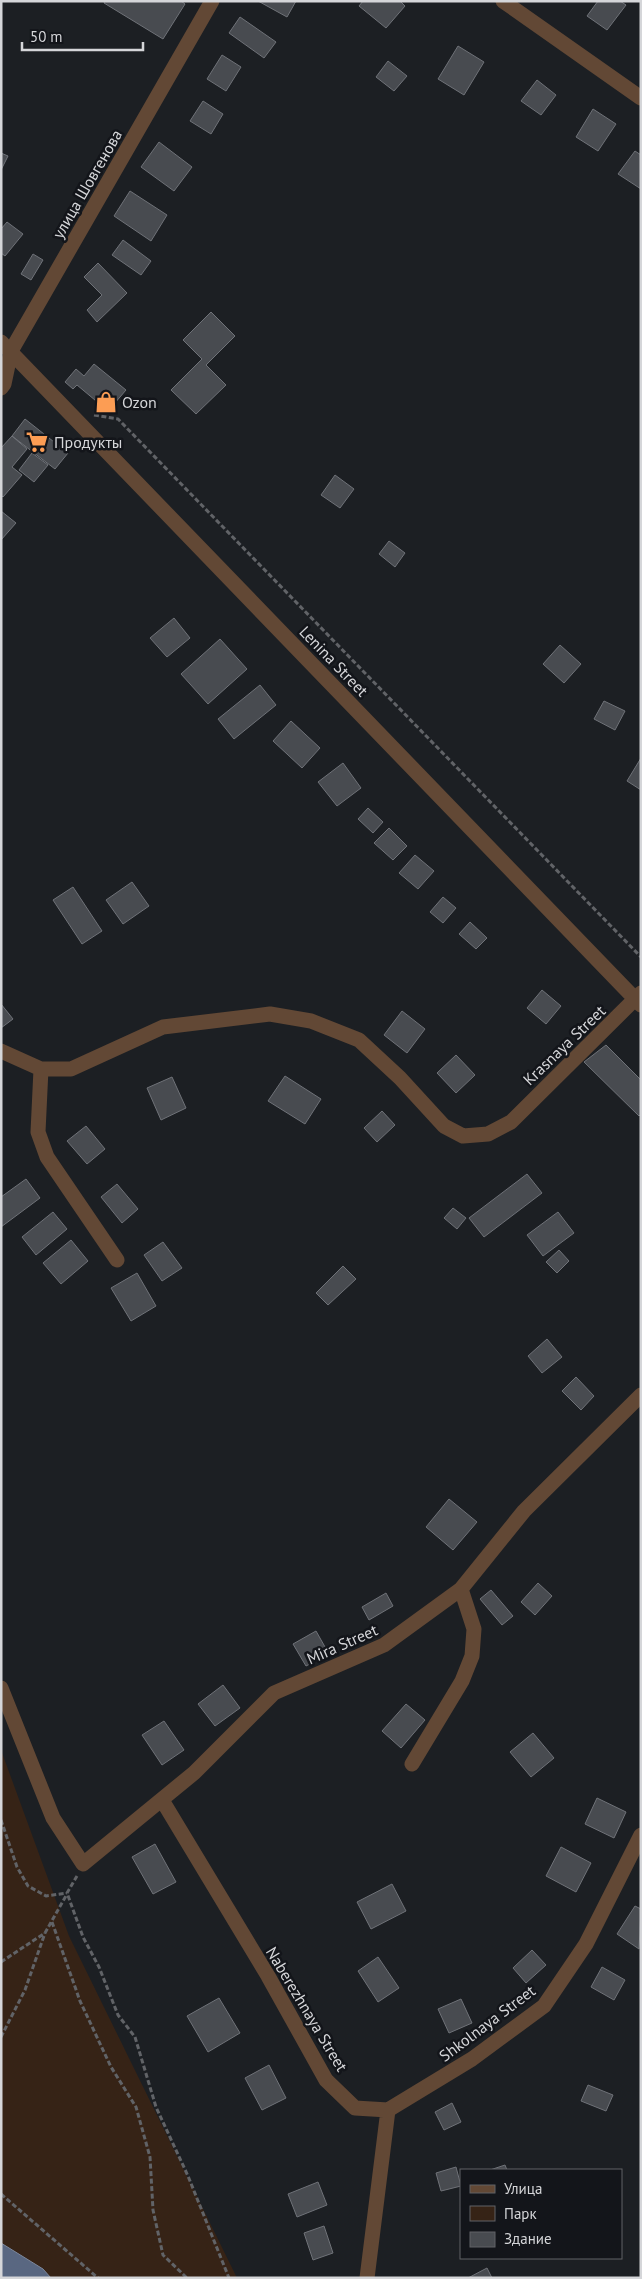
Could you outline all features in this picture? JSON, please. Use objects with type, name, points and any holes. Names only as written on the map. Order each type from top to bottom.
[{"type":"street","name":"улица Шовгенова","points":[[1,388],[4,384],[6,347],[212,1]]},
{"type":"street","points":[[503,1],[641,98]]},
{"type":"street","name":"Lenina Street","points":[[6,347],[639,1000]]},
{"type":"street","name":"Krasnaya Street","points":[[42,1069],[71,1069],[163,1027],[270,1014],[311,1021],[359,1040],[400,1078],[444,1126],[463,1136],[488,1134],[511,1122],[639,1000]]},
{"type":"street","points":[[1,1051],[42,1069],[38,1132],[48,1157],[117,1260]]},
{"type":"street","name":"Mira Street","points":[[83,1864],[194,1773],[274,1693],[384,1646],[461,1589],[524,1511],[641,1394]]},
{"type":"street","points":[[412,1764],[462,1681],[472,1656],[474,1629],[461,1589]]},
{"type":"street","points":[[1,1688],[53,1818],[83,1864]]},
{"type":"street","name":"Naberezhnaya Street","points":[[162,1800],[268,1976],[326,2080],[355,2108],[388,2110]]},
{"type":"street","name":"Shkolnaya Street","points":[[388,2110],[472,2059],[544,2006],[586,1944],[641,1835]]},
{"type":"street","points":[[367,2278],[388,2110]]},
{"type":"path","points":[[88,410],[95,417],[118,419],[641,957]]},
{"type":"path","points":[[1,1820],[17,1867],[28,1886],[46,1896],[67,1894]]},
{"type":"path","points":[[1,2037],[24,1990],[45,1933],[83,1864]]},
{"type":"path","points":[[67,1894],[83,1937],[99,1967],[118,2015],[135,2037],[156,2107],[188,2176],[229,2278]]},
{"type":"path","points":[[52,1922],[80,2001],[112,2067],[136,2107],[150,2157],[153,2210],[163,2255],[187,2278]]},
{"type":"path","points":[[1,1962],[45,1933]]},
{"type":"path","points":[[1,2194],[98,2278]]},
{"type":"green space","points":[[1,1750],[69,1936],[237,2278],[51,2278],[43,2269],[1,2243]]},
{"type":"water","points":[[1,2243],[43,2269],[51,2278],[1,2278]]},
{"type":"building","points":[[105,1],[181,1],[185,4],[163,39],[104,3]]},
{"type":"building","points":[[258,1],[296,1],[287,17]]},
{"type":"building","points":[[363,1],[400,1],[405,6],[386,28],[359,6]]},
{"type":"building","points":[[598,1],[620,1],[626,5],[607,30],[587,16]]},
{"type":"building","points":[[240,17],[276,42],[264,58],[229,33]]},
{"type":"building","points":[[458,46],[484,62],[464,95],[438,79]]},
{"type":"building","points":[[222,55],[241,67],[226,91],[207,79]]},
{"type":"building","points":[[388,61],[407,76],[394,91],[376,77]]},
{"type":"building","points":[[537,80],[556,95],[541,115],[521,101]]},
{"type":"building","points":[[203,101],[223,114],[211,134],[190,121]]},
{"type":"building","points":[[593,109],[616,124],[598,151],[576,137]]},
{"type":"building","points":[[159,142],[192,167],[174,191],[141,167]]},
{"type":"building","points":[[635,151],[641,155],[641,189],[618,174]]},
{"type":"building","points":[[1,153],[8,156],[1,170]]},
{"type":"building","points":[[130,191],[167,215],[151,241],[114,216]]},
{"type":"building","points":[[7,222],[23,234],[5,256],[1,253],[1,229]]},
{"type":"building","points":[[123,240],[151,261],[141,275],[112,255]]},
{"type":"building","points":[[33,254],[43,260],[31,280],[21,274]]},
{"type":"building","points":[[98,263],[127,293],[97,322],[87,310],[102,295],[84,277]]},
{"type":"building","points":[[211,312],[235,336],[206,365],[226,385],[196,414],[171,390],[202,359],[183,340]]},
{"type":"building","points":[[94,364],[126,390],[108,411],[77,385],[73,389],[65,382],[76,369],[84,376]]},
{"type":"building","name":"Продукты","points":[[25,419],[68,453],[55,469],[12,436]]},
{"type":"building","points":[[12,436],[27,449],[12,467],[22,475],[3,497],[1,495],[1,448]]},
{"type":"building","points":[[32,453],[48,465],[34,482],[19,470]]},
{"type":"building","points":[[335,475],[354,489],[340,508],[321,495]]},
{"type":"building","points":[[1,511],[16,523],[1,540]]},
{"type":"building","points":[[389,541],[405,553],[395,567],[379,554]]},
{"type":"building","points":[[174,618],[190,638],[167,657],[150,638]]},
{"type":"building","points":[[220,639],[247,669],[208,704],[181,674]]},
{"type":"building","points":[[560,645],[581,664],[564,683],[543,664]]},
{"type":"building","points":[[260,685],[276,705],[234,739],[218,719]]},
{"type":"building","points":[[604,701],[625,711],[615,730],[594,719]]},
{"type":"building","points":[[291,721],[320,748],[302,768],[273,741]]},
{"type":"building","points":[[641,758],[641,790],[627,781]]},
{"type":"building","points":[[343,763],[361,788],[337,806],[318,782]]},
{"type":"building","points":[[368,808],[383,822],[373,833],[358,819]]},
{"type":"building","points":[[389,828],[407,846],[393,860],[374,843]]},
{"type":"building","points":[[415,855],[434,871],[418,889],[399,873]]},
{"type":"building","points":[[132,882],[149,906],[123,924],[106,900]]},
{"type":"building","points":[[73,887],[102,931],[82,944],[53,900]]},
{"type":"building","points":[[443,897],[456,908],[443,923],[430,912]]},
{"type":"building","points":[[470,922],[487,938],[476,949],[459,934]]},
{"type":"building","points":[[542,990],[561,1006],[546,1024],[527,1008]]},
{"type":"building","points":[[1,1004],[13,1019],[1,1028]]},
{"type":"building","points":[[402,1011],[425,1029],[407,1053],[384,1035]]},
{"type":"building","points":[[606,1045],[641,1080],[641,1114],[639,1116],[584,1062]]},
{"type":"building","points":[[456,1055],[475,1075],[456,1093],[437,1073]]},
{"type":"building","points":[[285,1076],[321,1099],[305,1124],[268,1101]]},
{"type":"building","points":[[172,1077],[186,1108],[161,1120],[147,1088]]},
{"type":"building","points":[[382,1111],[395,1125],[377,1142],[364,1128]]},
{"type":"building","points":[[86,1126],[105,1149],[87,1164],[67,1141]]},
{"type":"building","points":[[527,1174],[542,1193],[484,1237],[469,1218]]},
{"type":"building","points":[[26,1179],[40,1198],[1,1227],[1,1197]]},
{"type":"building","points":[[117,1184],[138,1209],[122,1223],[101,1197]]},
{"type":"building","points":[[453,1208],[466,1218],[457,1229],[444,1218]]},
{"type":"building","points":[[53,1212],[67,1229],[36,1255],[22,1237]]},
{"type":"building","points":[[558,1212],[574,1233],[543,1256],[527,1235]]},
{"type":"building","points":[[71,1240],[88,1261],[61,1284],[43,1263]]},
{"type":"building","points":[[163,1242],[182,1268],[162,1281],[144,1255]]},
{"type":"building","points":[[559,1250],[569,1261],[557,1273],[546,1262]]},
{"type":"building","points":[[343,1266],[356,1279],[328,1305],[316,1293]]},
{"type":"building","points":[[137,1273],[156,1306],[131,1321],[111,1288]]},
{"type":"building","points":[[547,1339],[562,1357],[542,1373],[528,1356]]},
{"type":"building","points":[[576,1377],[594,1396],[581,1410],[562,1391]]},
{"type":"building","points":[[449,1499],[477,1522],[453,1550],[426,1527]]},
{"type":"building","points":[[538,1583],[552,1596],[535,1615],[521,1602]]},
{"type":"building","points":[[491,1590],[513,1616],[502,1625],[480,1599]]},
{"type":"building","points":[[386,1593],[393,1606],[369,1620],[362,1607]]},
{"type":"building","points":[[316,1631],[329,1654],[306,1666],[293,1644]]},
{"type":"building","points":[[223,1685],[240,1708],[215,1726],[198,1704]]},
{"type":"building","points":[[406,1704],[425,1720],[401,1748],[382,1731]]},
{"type":"building","points":[[164,1721],[184,1750],[162,1765],[142,1735]]},
{"type":"building","points":[[533,1733],[554,1758],[531,1777],[510,1752]]},
{"type":"building","points":[[597,1798],[626,1812],[614,1838],[585,1824]]},
{"type":"building","points":[[155,1844],[176,1882],[153,1894],[132,1857]]},
{"type":"building","points":[[561,1847],[591,1863],[576,1892],[546,1876]]},
{"type":"building","points":[[392,1884],[406,1911],[371,1929],[357,1902]]},
{"type":"building","points":[[635,1906],[641,1909],[639,1949],[617,1934]]},
{"type":"building","points":[[532,1950],[546,1965],[526,1983],[513,1968]]},
{"type":"building","points":[[378,1957],[399,1988],[378,2002],[358,1971]]},
{"type":"building","points":[[602,1967],[625,1980],[614,2000],[591,1987]]},
{"type":"building","points":[[219,1998],[240,2033],[208,2052],[187,2016]]},
{"type":"building","points":[[461,1999],[472,2023],[449,2033],[438,2009]]},
{"type":"building","points":[[269,2065],[286,2098],[262,2110],[245,2078]]},
{"type":"building","points":[[588,2085],[613,2095],[606,2111],[581,2101]]},
{"type":"building","points":[[452,2103],[461,2122],[444,2130],[435,2112]]},
{"type":"building","points":[[505,2165],[507,2169],[493,2169]]},
{"type":"building","points":[[456,2167],[460,2186],[441,2191],[436,2173]]},
{"type":"building","points":[[318,2182],[327,2205],[297,2217],[288,2194]]},
{"type":"building","points":[[324,2226],[333,2253],[313,2260],[304,2233]]},
{"type":"building","points":[[487,2268],[492,2278],[468,2278]]},
{"type":"place","name":"Ozon","points":[[106,402]]},
{"type":"place","name":"Продукты","points":[[37,442]]}]
